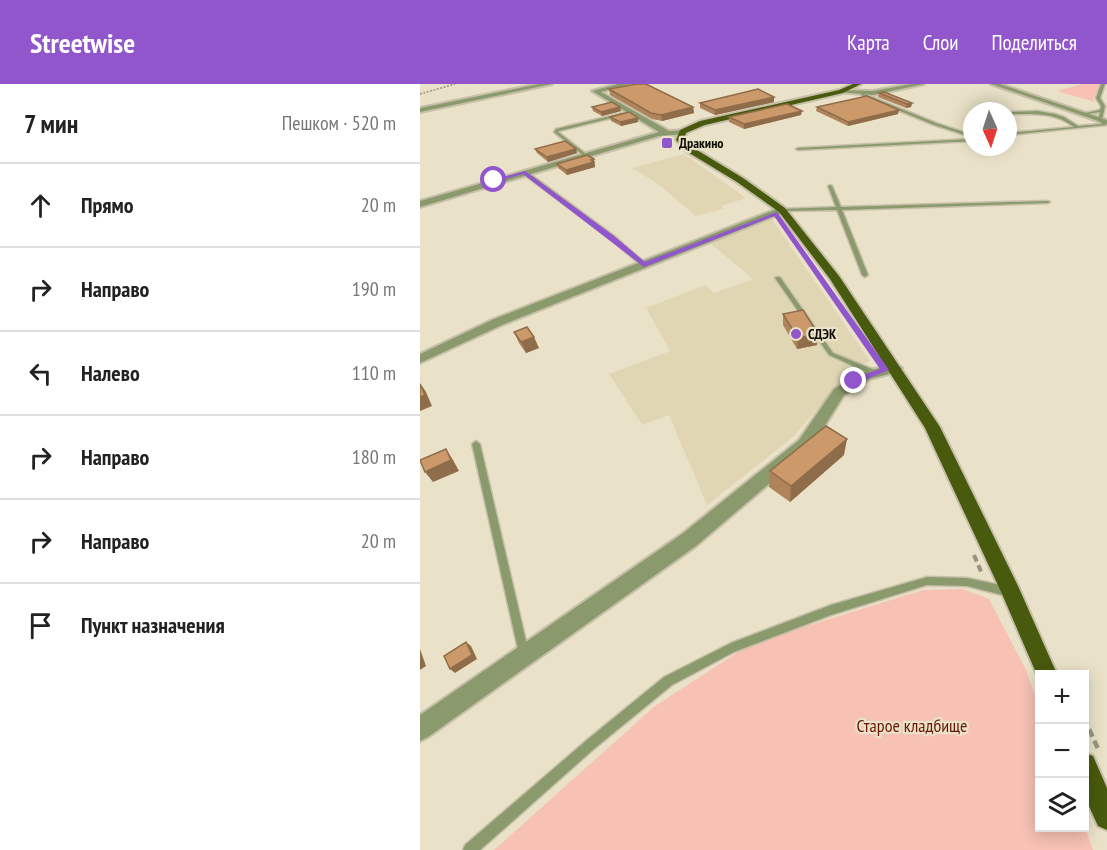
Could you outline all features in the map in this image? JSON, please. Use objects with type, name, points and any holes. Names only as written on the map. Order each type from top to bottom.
[{"type":"main road","points":[[860,89],[703,123],[682,132],[680,138],[682,144],[740,180],[782,210],[835,278],[932,427],[1011,592],[1044,670]]},
{"type":"main road","points":[[1094,762],[1107,817]]},
{"type":"street","points":[[420,110],[549,84]]},
{"type":"street","points":[[627,84],[595,91],[667,133]]},
{"type":"street","points":[[860,89],[921,84]]},
{"type":"street","points":[[994,84],[1105,120]]},
{"type":"street","points":[[420,204],[585,155],[667,133],[682,132]]},
{"type":"street","points":[[420,359],[498,322],[782,210]]},
{"type":"street","points":[[420,729],[705,526],[805,444],[839,392],[854,381],[895,368]]},
{"type":"lane","points":[[1017,133],[1105,124],[1103,106],[1098,98],[1104,92],[1103,84]]},
{"type":"lane","points":[[860,89],[935,124],[963,133]]},
{"type":"lane","points":[[1082,114],[1102,111]]},
{"type":"lane","points":[[585,155],[556,132],[557,130],[633,112]]},
{"type":"lane","points":[[1017,113],[1042,112],[1071,122],[1077,127]]},
{"type":"lane","points":[[798,149],[963,140]]},
{"type":"lane","points":[[524,172],[612,237],[644,265]]},
{"type":"lane","points":[[830,186],[864,275]]},
{"type":"lane","points":[[782,210],[1048,201]]},
{"type":"lane","points":[[778,278],[831,354],[875,373]]},
{"type":"lane","points":[[476,444],[524,655]]},
{"type":"lane","points":[[470,850],[591,744],[668,681],[731,648],[831,610],[927,581],[967,582],[1011,592]]},
{"type":"path","points":[[420,94],[455,84]]},
{"type":"path","points":[[973,554],[987,587]]},
{"type":"path","points":[[1085,724],[1094,762]]},
{"type":"shaded area","points":[[684,154],[746,198],[721,206],[724,209],[696,216],[658,184],[632,168]]},
{"type":"shaded area","points":[[771,218],[870,361],[851,370],[793,437],[707,505],[669,415],[642,425],[609,374],[670,351],[646,308],[705,285],[714,293],[753,279],[710,243]]},
{"type":"green space","points":[[1082,84],[1100,84],[1098,93],[1093,99],[1095,102],[1057,91]]},
{"type":"green space","name":"Старое кладбище","points":[[963,589],[989,599],[1026,670],[1035,696],[1035,832],[1087,832],[1093,850],[494,850],[655,706],[752,643],[923,590]]},
{"type":"building","points":[[646,84],[693,107],[661,115],[651,113],[609,89]]},
{"type":"building","points":[[758,89],[774,97],[715,110],[700,103]]},
{"type":"building","points":[[884,92],[912,103],[907,104],[879,93]]},
{"type":"building","points":[[867,96],[899,110],[848,122],[817,107]]},
{"type":"building","points":[[612,102],[620,107],[601,112],[592,107]]},
{"type":"building","points":[[787,104],[802,111],[744,124],[729,117]]},
{"type":"building","points":[[629,112],[638,118],[620,122],[610,117]]},
{"type":"building","points":[[565,141],[576,149],[547,157],[535,149]]},
{"type":"building","points":[[587,155],[594,159],[591,160],[594,162],[566,170],[557,164]]},
{"type":"building","points":[[803,310],[818,334],[798,338],[783,314]]},
{"type":"building","points":[[527,327],[534,337],[521,342],[514,332]]},
{"type":"building","points":[[420,384],[425,395],[420,397]]},
{"type":"building","points":[[826,426],[847,439],[791,486],[770,471]]},
{"type":"building","points":[[446,449],[451,460],[425,472],[420,460]]},
{"type":"building","points":[[466,642],[472,655],[450,669],[444,656]]},
{"type":"place","name":"Дракино","points":[[667,143]]},
{"type":"place","name":"СДЭК","points":[[796,334]]},
{"type":"route","points":[[494,180],[524,172],[612,237],[644,265],[775,213],[885,370],[854,381]]}]
